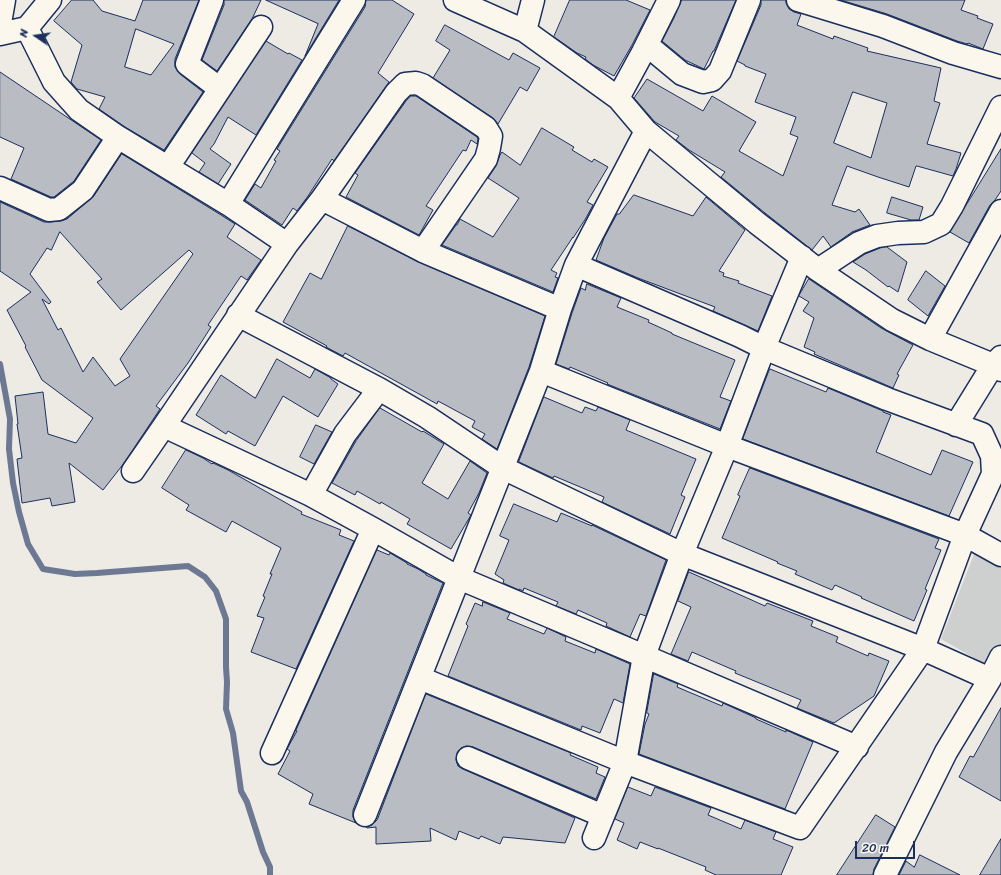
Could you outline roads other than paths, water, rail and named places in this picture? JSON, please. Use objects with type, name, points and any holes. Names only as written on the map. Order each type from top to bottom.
[{"type":"street","points":[[0,23],[4,0]]},
{"type":"street","points":[[0,34],[27,28],[50,0]]},
{"type":"street","points":[[212,0],[186,64],[219,88]]},
{"type":"street","points":[[228,204],[354,0]]},
{"type":"street","points":[[455,0],[525,31],[618,98],[646,131],[757,223],[810,264],[892,320],[930,339],[998,364],[956,425]]},
{"type":"street","points":[[525,31],[533,0]]},
{"type":"street","points":[[618,98],[670,0]]},
{"type":"street","points":[[647,45],[682,74],[703,82],[712,80],[720,71],[749,0]]},
{"type":"street","points":[[798,0],[883,26],[953,53],[1001,67]]},
{"type":"street","points":[[168,167],[219,88],[261,27]]},
{"type":"street","points":[[27,28],[54,82],[79,110],[118,137],[228,204],[287,244]]},
{"type":"street","points":[[132,471],[287,244],[322,198],[396,93],[406,84],[416,83],[422,85],[486,128],[492,136],[486,159],[423,251]]},
{"type":"street","points":[[594,838],[625,762],[644,656],[682,554],[727,446],[764,348],[810,264],[877,236],[898,233],[924,232],[941,224],[952,206],[1001,107]]},
{"type":"street","points":[[365,815],[541,371],[560,309],[576,265],[646,131]]},
{"type":"street","points":[[0,188],[49,210],[59,209],[83,190],[118,137]]},
{"type":"street","points":[[322,198],[423,251],[560,309]]},
{"type":"street","points":[[930,339],[1001,211]]},
{"type":"street","points":[[420,678],[625,762],[800,828],[923,650],[965,535],[993,474],[992,456],[982,434],[887,399],[764,348],[740,336],[576,265]]},
{"type":"street","points":[[238,315],[379,389],[427,417],[503,468],[682,554],[923,650],[990,679]]},
{"type":"street","points":[[541,371],[727,446],[965,535],[1001,555]]},
{"type":"street","points":[[311,495],[345,434],[379,389]]},
{"type":"street","points":[[164,426],[311,495],[459,578],[857,747]]},
{"type":"street","points":[[272,753],[373,529]]},
{"type":"street","points":[[885,875],[946,752],[990,679],[1001,657]]},
{"type":"street","points":[[468,758],[603,816]]},
{"type":"waterway","points":[[0,364],[10,419],[9,449],[13,483],[19,512],[28,544],[43,569],[75,574],[188,566],[205,577],[216,591],[226,619],[226,709],[233,733],[241,791],[247,802],[263,852],[270,867],[270,875]]}]
